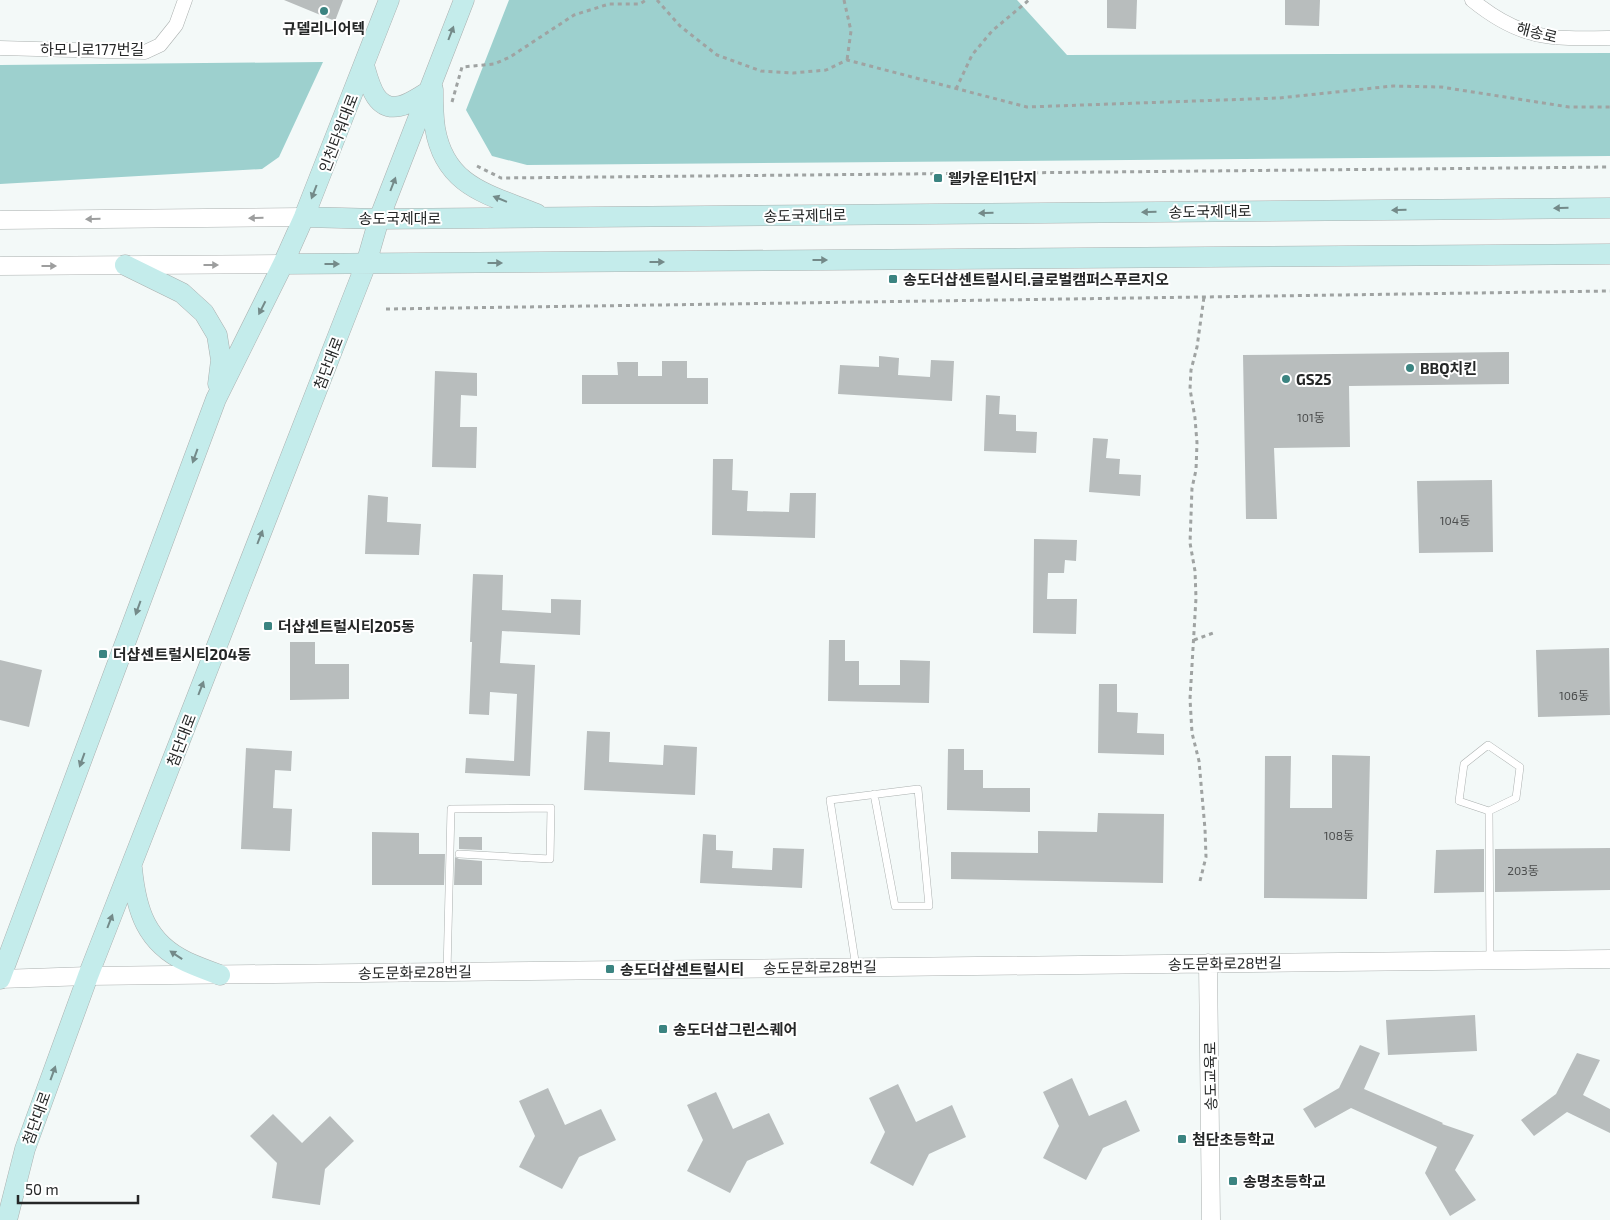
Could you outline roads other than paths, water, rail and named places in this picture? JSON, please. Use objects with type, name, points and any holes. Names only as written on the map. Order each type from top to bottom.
[{"type":"main road","name":"인천타워대로","points":[[283,264],[304,217],[389,0]]},
{"type":"main road","points":[[366,264],[379,219],[464,0]]},
{"type":"main road","points":[[364,65],[372,94],[385,105],[400,106],[430,87]]},
{"type":"main road","points":[[430,87],[435,128],[443,154],[455,174],[472,187],[546,217]]},
{"type":"main road","name":"송도국제대로","points":[[304,217],[379,219],[1610,208]]},
{"type":"main road","points":[[0,979],[216,399],[283,264],[1610,254]]},
{"type":"main road","name":"첨단대로","points":[[7,1220],[25,1149],[88,976],[366,264]]},
{"type":"main road","points":[[125,265],[182,293],[204,313],[217,335],[221,360],[216,399]]},
{"type":"main road","points":[[131,866],[134,894],[144,922],[160,944],[186,962],[220,975]]},
{"type":"street","name":"하모니로177번길","points":[[0,48],[146,52],[160,45],[176,25],[185,0]]},
{"type":"street","name":"해송로","points":[[1472,0],[1499,19],[1526,32],[1563,39],[1610,38]]},
{"type":"street","name":"송도국제대로","points":[[0,220],[304,217]]},
{"type":"street","points":[[0,266],[283,264]]},
{"type":"street","name":"송도문화로28번길","points":[[0,979],[88,976],[1610,959]]},
{"type":"street","name":"송도교육로","points":[[1208,963],[1211,1220]]},
{"type":"lane","points":[[1488,745],[1520,767],[1516,798],[1489,811],[1459,801],[1464,764],[1488,745]]},
{"type":"lane","points":[[856,967],[830,800],[874,794],[918,789],[929,906],[895,906],[874,794]]},
{"type":"lane","points":[[447,972],[451,809],[550,808],[550,859],[459,854]]},
{"type":"lane","points":[[1489,811],[1490,960]]},
{"type":"place","name":"규델리니어텍","points":[[324,11]]},
{"type":"place","name":"웰카운티1단지","points":[[938,178]]},
{"type":"place","name":"송도더샵센트럴시티.글로벌캠퍼스푸르지오","points":[[893,279]]},
{"type":"place","name":"BBQ치킨","points":[[1410,368]]},
{"type":"place","name":"GS25","points":[[1286,379]]},
{"type":"place","name":"더샵센트럴시티205동","points":[[268,626]]},
{"type":"place","name":"더샵센트럴시티204동","points":[[103,654]]},
{"type":"place","name":"송도더샵센트럴시티","points":[[610,969]]},
{"type":"place","name":"송도더샵그린스퀘어","points":[[663,1029]]},
{"type":"place","name":"첨단초등학교","points":[[1182,1139]]},
{"type":"place","name":"송명초등학교","points":[[1233,1181]]}]
